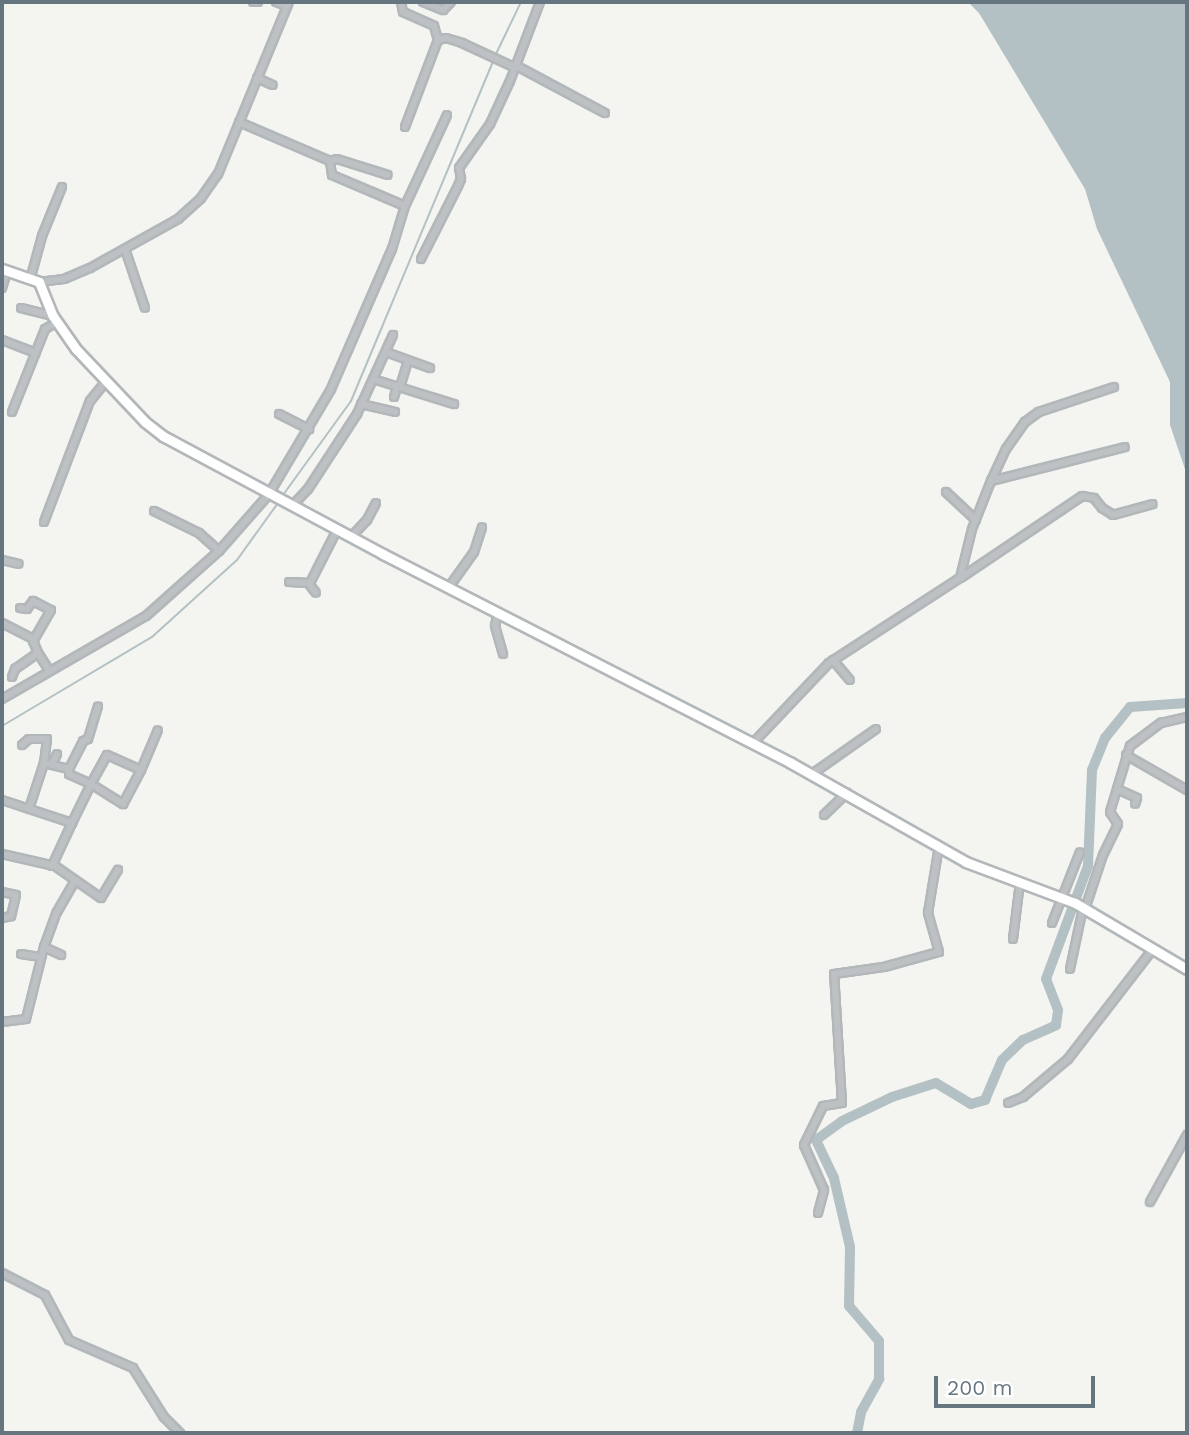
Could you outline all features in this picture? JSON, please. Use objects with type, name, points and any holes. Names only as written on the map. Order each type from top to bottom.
[{"type":"street","points":[[2,288],[5,271],[34,281],[76,275],[178,219],[201,198],[218,174],[288,4],[276,2]]},
{"type":"street","points":[[403,2],[403,12],[434,26],[438,40],[405,127]]},
{"type":"street","points":[[423,2],[443,10],[451,2]]},
{"type":"street","points":[[421,259],[461,179],[459,168],[490,124],[540,2]]},
{"type":"street","points":[[438,40],[446,38],[513,65],[605,113]]},
{"type":"street","points":[[257,78],[273,85]]},
{"type":"street","points":[[2,699],[48,670],[146,616],[219,551],[272,495],[331,389],[392,249],[405,206],[447,115]]},
{"type":"street","points":[[239,122],[330,161],[337,159],[388,175]]},
{"type":"street","points":[[330,161],[332,175],[405,206]]},
{"type":"street","points":[[62,187],[42,236],[34,281],[55,319],[76,349],[145,422],[163,436],[337,530],[812,774],[966,862],[1078,905],[1187,969]]},
{"type":"street","points":[[124,249],[145,308]]},
{"type":"street","points":[[21,308],[55,319]]},
{"type":"street","points":[[12,412],[45,330],[55,319]]},
{"type":"street","points":[[291,506],[308,489],[357,414],[393,335]]},
{"type":"street","points":[[2,340],[36,353]]},
{"type":"street","points":[[386,352],[430,368]]},
{"type":"street","points":[[394,397],[408,360]]},
{"type":"street","points":[[373,379],[454,404]]},
{"type":"street","points":[[44,522],[90,401],[106,381]]},
{"type":"street","points":[[960,578],[976,520],[992,481],[1006,449],[1025,422],[1039,412],[1114,387]]},
{"type":"street","points":[[361,404],[395,412]]},
{"type":"street","points":[[279,414],[309,429]]},
{"type":"street","points":[[992,481],[1125,447]]},
{"type":"street","points":[[946,492],[976,520]]},
{"type":"street","points":[[752,743],[833,660],[1082,496],[1094,498],[1102,508],[1113,515],[1153,504]]},
{"type":"street","points":[[351,537],[367,520],[376,503]]},
{"type":"street","points":[[154,511],[199,533],[219,551]]},
{"type":"street","points":[[449,587],[475,550],[482,527]]},
{"type":"street","points":[[309,584],[337,530]]},
{"type":"street","points":[[2,560],[19,564]]},
{"type":"street","points":[[289,582],[309,584],[316,593]]},
{"type":"street","points":[[20,608],[27,609],[33,601],[51,610],[34,639],[38,653],[48,670]]},
{"type":"street","points":[[498,612],[495,626],[503,654]]},
{"type":"street","points":[[2,623],[34,639]]},
{"type":"street","points":[[12,677],[15,669],[38,653]]},
{"type":"street","points":[[833,660],[850,680]]},
{"type":"street","points":[[98,707],[88,739],[83,740],[69,774],[123,804],[158,730]]},
{"type":"street","points":[[1070,969],[1078,905],[1118,825],[1110,814],[1126,755],[1144,734],[1161,723],[1187,717]]},
{"type":"street","points":[[812,774],[876,729]]},
{"type":"street","points":[[22,745],[29,739],[47,739],[44,763],[29,809]]},
{"type":"street","points":[[52,764],[57,754]]},
{"type":"street","points":[[52,866],[107,755],[141,770]]},
{"type":"street","points":[[1126,755],[1187,790]]},
{"type":"street","points":[[44,763],[69,769]]},
{"type":"street","points":[[1117,789],[1137,798],[1135,804]]},
{"type":"street","points":[[824,815],[847,793]]},
{"type":"street","points":[[2,800],[72,823]]},
{"type":"street","points":[[818,1213],[824,1190],[804,1145],[822,1109],[842,1102],[834,974],[879,968],[939,952],[928,913],[939,846]]},
{"type":"street","points":[[1052,923],[1059,898],[1080,852]]},
{"type":"street","points":[[2,854],[52,866],[101,898],[118,870]]},
{"type":"street","points":[[2,1022],[26,1019],[44,947],[57,912],[75,881]]},
{"type":"street","points":[[1013,939],[1020,882]]},
{"type":"street","points":[[2,892],[16,895],[11,916],[2,918]]},
{"type":"street","points":[[44,947],[61,955]]},
{"type":"street","points":[[1008,1103],[1023,1097],[1082,1042],[1153,949]]},
{"type":"street","points":[[21,954],[41,957]]},
{"type":"street","points":[[1150,1202],[1187,1135]]},
{"type":"street","points":[[2,1273],[45,1295],[69,1340],[133,1368],[164,1417],[180,1433]]},
{"type":"shaded area","points":[[968,2],[1187,2],[1187,475],[1170,425],[1170,382],[1097,229],[1085,189],[979,13]]},
{"type":"waterway","points":[[495,56],[521,2]]},
{"type":"waterway","points":[[283,495],[351,401],[493,61]]},
{"type":"waterway","points":[[2,726],[152,637],[237,560],[278,503]]},
{"type":"waterway","points":[[857,1433],[861,1412],[879,1379],[879,1341],[849,1306],[850,1247],[834,1178],[816,1140],[842,1121],[892,1097],[936,1083],[971,1104],[985,1100],[1002,1060],[1023,1040],[1056,1025],[1058,1010],[1046,979],[1088,866],[1092,770],[1105,738],[1130,707],[1187,703]]}]
